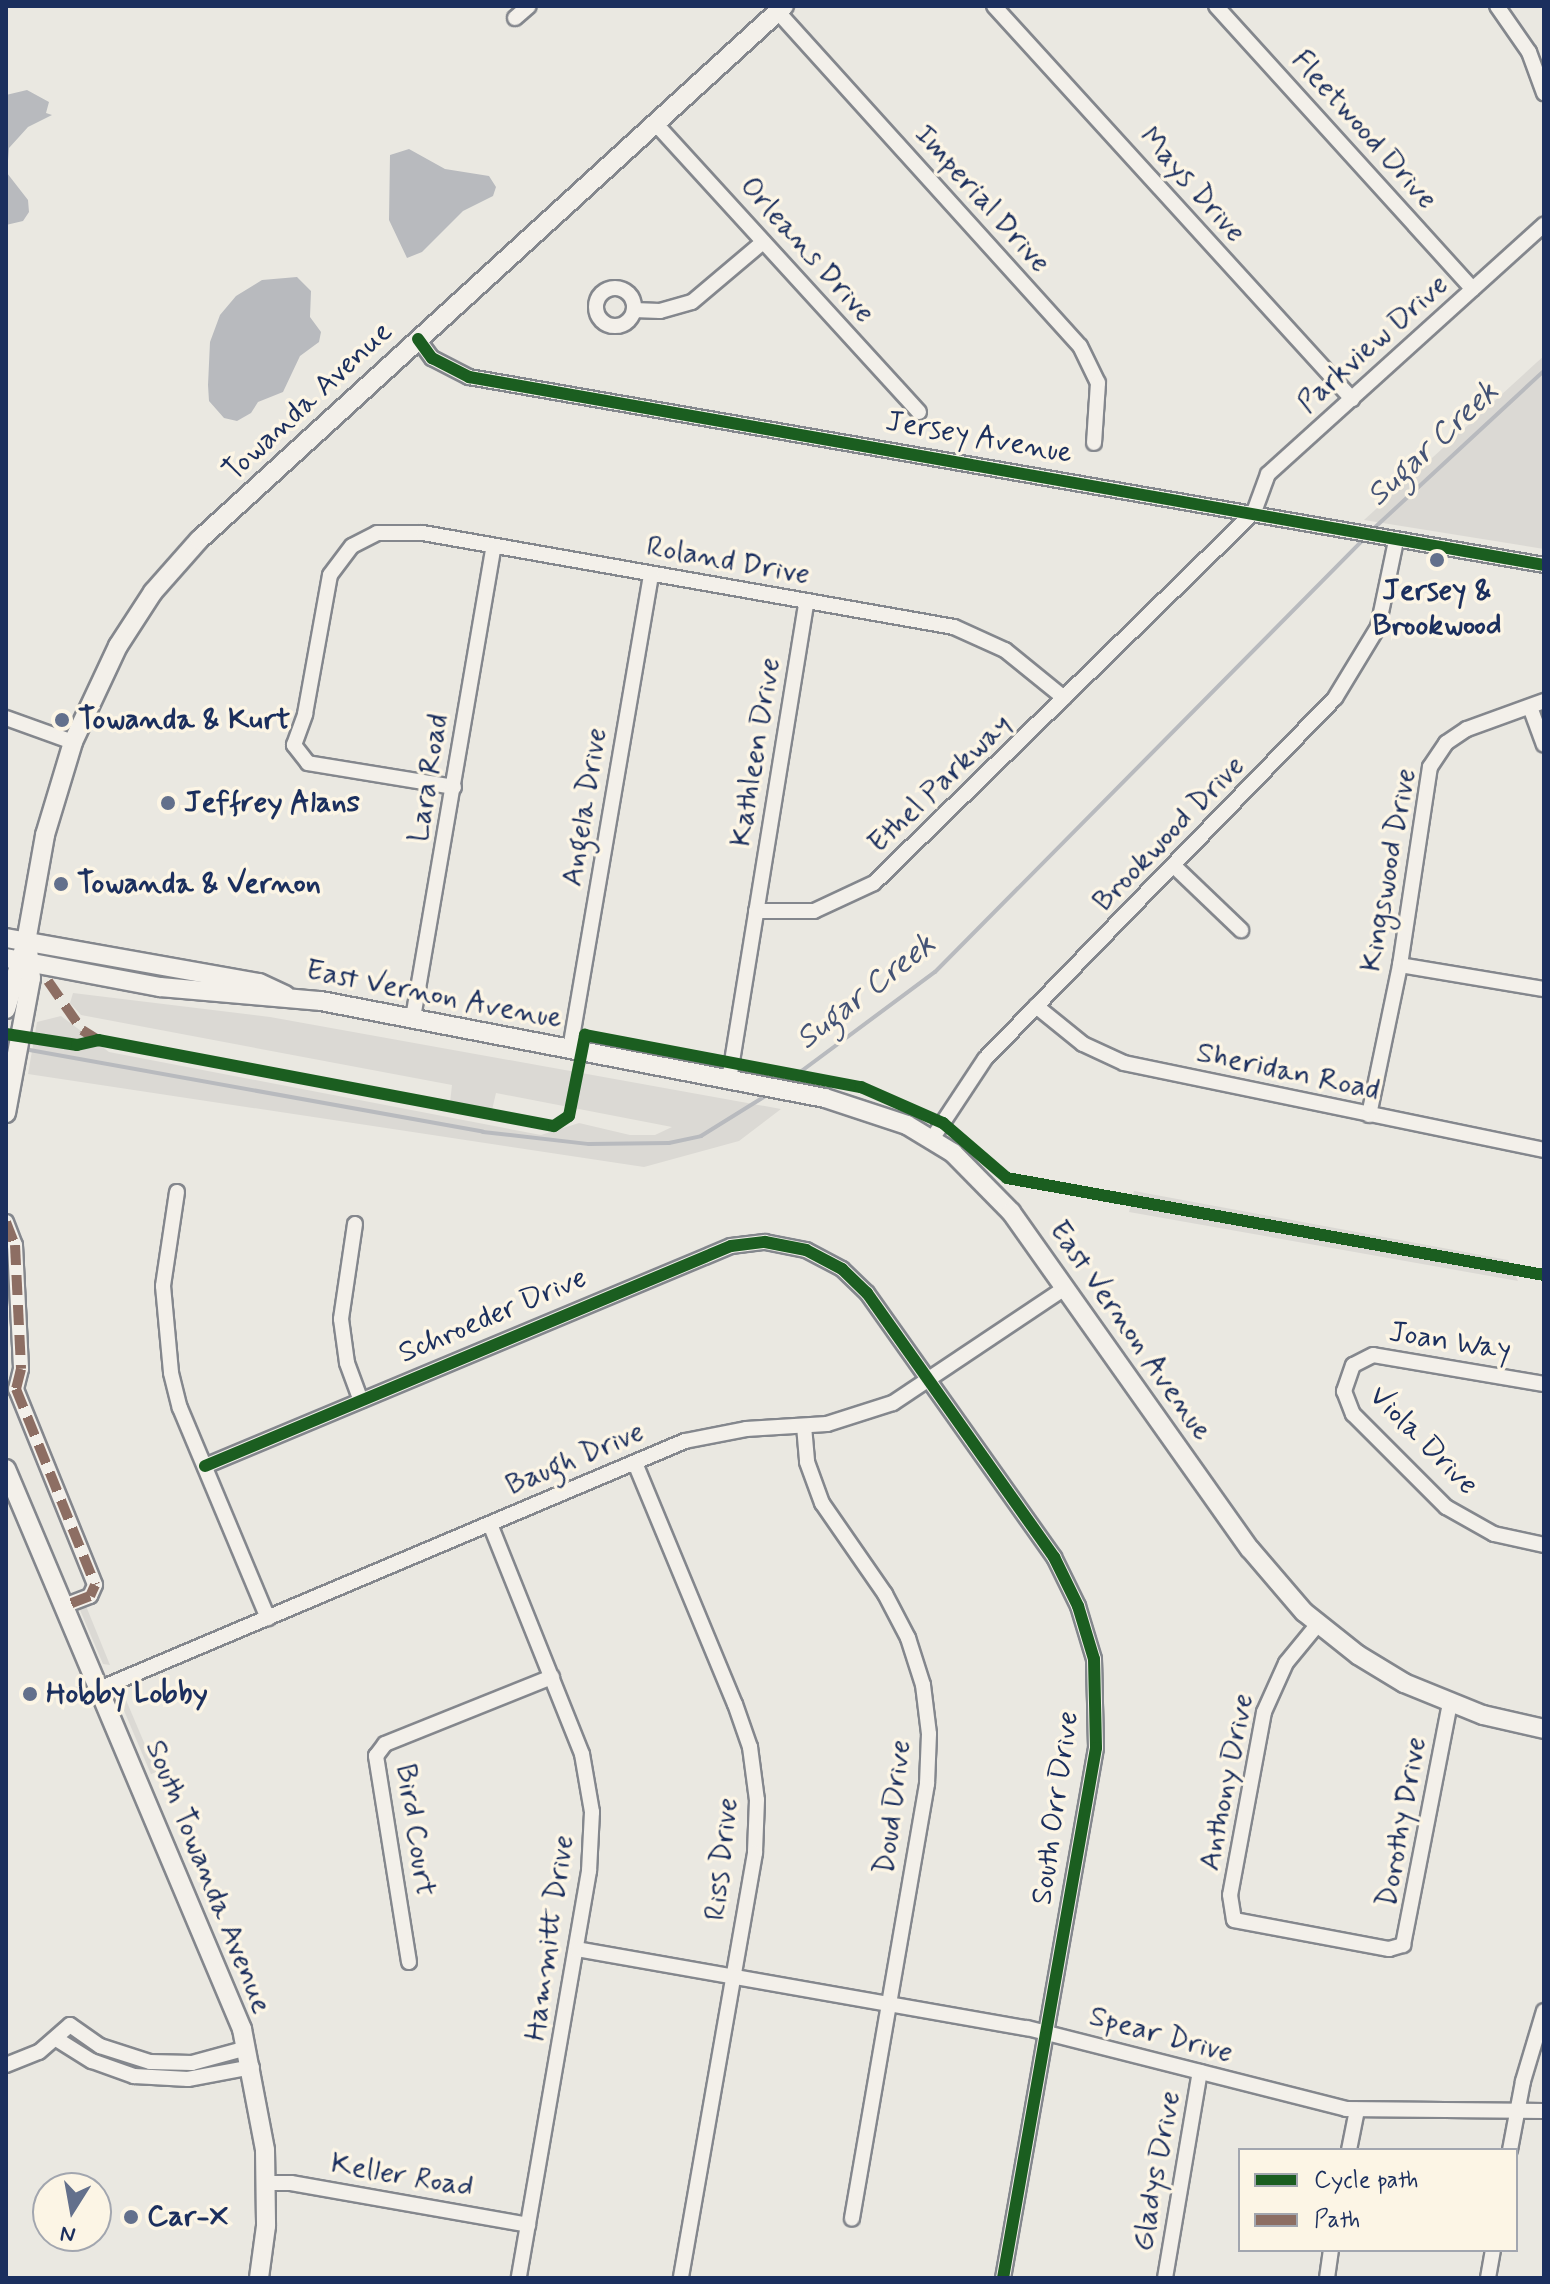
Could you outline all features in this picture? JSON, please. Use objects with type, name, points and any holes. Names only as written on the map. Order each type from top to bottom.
[{"type":"main road","name":"Towanda Avenue","points":[[26,942],[45,835],[73,742],[118,646],[153,592],[199,540],[781,9]]},
{"type":"main road","name":"East Vernon Avenue","points":[[6,938],[259,983],[286,996]]},
{"type":"main road","points":[[6,1009],[18,960],[26,942]]},
{"type":"main road","name":"East Vernon Avenue","points":[[18,960],[216,994],[286,996],[825,1098],[877,1112],[932,1139],[991,1188],[1250,1549],[1318,1624],[1389,1675],[1450,1704],[1544,1729]]},
{"type":"main road","points":[[6,1113],[22,1024],[18,960]]},
{"type":"main road","name":"South Towanda Avenue","points":[[6,1469],[223,1978],[247,2048],[266,2183],[259,2278]]},
{"type":"street","points":[[515,18],[529,6]]},
{"type":"street","name":"Mays Drive","points":[[994,6],[1352,399]]},
{"type":"street","name":"Fleetwood Drive","points":[[1216,6],[1473,289]]},
{"type":"street","points":[[1497,6],[1525,45],[1544,93]]},
{"type":"street","name":"Imperial Drive","points":[[781,9],[1080,346],[1098,383],[1094,443]]},
{"type":"street","name":"Orleans Drive","points":[[656,124],[919,412]]},
{"type":"street","name":"Parkview Drive","points":[[1254,512],[1268,474],[1544,225]]},
{"type":"street","points":[[634,310],[660,311],[692,302],[763,242]]},
{"type":"street","name":"Jersey Avenue","points":[[418,339],[432,358],[469,377],[1544,565]]},
{"type":"street","name":"Ethel Parkway","points":[[756,911],[806,913],[865,891],[1254,512]]},
{"type":"street","name":"Roland Drive","points":[[454,787],[299,758],[294,745],[305,714],[327,585],[341,557],[364,539],[411,531],[807,601],[973,634],[1015,657],[1064,698]]},
{"type":"street","name":"Brookwood Drive","points":[[932,1139],[971,1076],[1313,722],[1355,671],[1378,627],[1392,540]]},
{"type":"street","name":"Lara Road","points":[[413,1018],[494,546]]},
{"type":"street","name":"Angela Drive","points":[[570,1049],[651,574]]},
{"type":"street","name":"Kathleen Drive","points":[[756,911],[807,601]]},
{"type":"street","name":"Kingswood Drive","points":[[1369,1115],[1400,965],[1420,810],[1435,758],[1467,729],[1544,701]]},
{"type":"street","points":[[1530,707],[1544,745]]},
{"type":"street","points":[[6,718],[73,742]]},
{"type":"street","points":[[1174,866],[1241,930]]},
{"type":"street","points":[[730,1080],[756,911]]},
{"type":"street","points":[[1400,965],[1544,989]]},
{"type":"street","name":"Sheridan Road","points":[[1036,1006],[1083,1044],[1124,1063],[1544,1150]]},
{"type":"street","points":[[177,1192],[165,1270],[164,1327],[180,1408],[268,1618]]},
{"type":"street","points":[[6,1222],[15,1245],[21,1369],[11,1389],[95,1585],[90,1596],[64,1606]]},
{"type":"street","points":[[355,1224],[341,1319],[347,1363],[361,1401]]},
{"type":"street","name":"Schroeder Drive","points":[[205,1466],[709,1252],[765,1242],[806,1250]]},
{"type":"street","name":"South Orr Drive","points":[[806,1250],[842,1269],[867,1293],[931,1381],[1059,1565],[1078,1606],[1094,1659],[1096,1748],[1003,2278]]},
{"type":"street","name":"Baugh Drive","points":[[99,1689],[702,1436],[804,1426],[866,1414],[931,1381],[1065,1288]]},
{"type":"street","name":"Joan Way","points":[[1352,1366],[1366,1356],[1382,1355],[1544,1384]]},
{"type":"street","name":"Viola Drive","points":[[1352,1366],[1344,1384],[1347,1408],[1446,1507],[1494,1534],[1544,1545]]},
{"type":"street","name":"Doud Drive","points":[[804,1426],[807,1462],[822,1503],[894,1608],[926,1701],[927,1784],[852,2219]]},
{"type":"street","name":"Riss Drive","points":[[635,1463],[750,1747],[757,1835],[681,2278]]},
{"type":"street","name":"Hammitt Drive","points":[[490,1524],[582,1754],[591,1802],[592,1851],[519,2278]]},
{"type":"street","name":"Anthony Drive","points":[[1318,1624],[1286,1663],[1264,1712],[1230,1895],[1232,1917],[1389,1949],[1401,1947]]},
{"type":"street","name":"Bird Court","points":[[409,1962],[376,1756],[385,1744],[552,1677]]},
{"type":"street","name":"Dorothy Drive","points":[[1401,1947],[1409,1931],[1450,1704]]},
{"type":"street","name":"Spear Drive","points":[[577,1949],[1046,2032],[1357,2110],[1544,2111]]},
{"type":"street","points":[[1510,2148],[1544,2011]]},
{"type":"street","points":[[6,2065],[58,2040],[70,2025],[100,2046],[150,2062],[192,2063],[247,2048]]},
{"type":"street","points":[[58,2040],[92,2061],[134,2076],[188,2079],[252,2067]]},
{"type":"street","name":"Gladys Drive","points":[[1165,2278],[1200,2072]]},
{"type":"street","points":[[1349,2148],[1357,2110]]},
{"type":"street","name":"Keller Road","points":[[266,2183],[291,2183],[528,2225]]},
{"type":"street","points":[[1327,2278],[1331,2252]]},
{"type":"street","points":[[1488,2278],[1493,2252]]},
{"type":"shaded area","points":[[27,90],[49,102],[46,113],[52,115],[28,127],[9,148],[7,173],[28,200],[29,212],[23,221],[6,225],[6,95]]},
{"type":"shaded area","points":[[409,149],[445,169],[489,176],[496,187],[493,196],[463,211],[422,252],[407,258],[389,220],[390,155]]},
{"type":"shaded area","points":[[297,277],[311,291],[310,317],[321,332],[319,342],[300,356],[283,392],[258,402],[251,413],[237,421],[224,418],[209,401],[208,385],[210,342],[220,315],[236,296],[262,280]]},
{"type":"shaded area","points":[[1544,356],[1544,549],[1364,520],[1536,363]]},
{"type":"shaded area","points":[[73,993],[270,1017],[781,1109],[739,1141],[644,1167],[28,1074],[37,1022],[61,1016],[109,1052],[541,1135],[579,1123],[630,1135],[655,1135],[672,1127],[496,1093],[492,1110],[450,1103],[452,1085],[81,1015],[70,1003]]},
{"type":"shaded area","points":[[1134,1191],[1508,1260],[1518,1281],[1129,1212]]},
{"type":"shaded area","points":[[86,1606],[110,1665],[103,1664],[80,1610]]},
{"type":"shaded area","points":[[126,1700],[156,1772],[151,1774],[120,1702]]},
{"type":"waterway","name":"Sugar Creek","points":[[1371,531],[1544,371]]},
{"type":"waterway","name":"Sugar Creek","points":[[784,1084],[935,972],[1365,538]]},
{"type":"waterway","name":"Sugar Creek","points":[[24,1049],[483,1132],[589,1144],[669,1143],[701,1136],[770,1093]]},
{"type":"marked path","points":[[48,981],[82,1030],[98,1040]]},
{"type":"marked path","points":[[6,1222],[15,1245],[21,1369],[16,1389],[95,1585],[90,1596],[64,1606]]},
{"type":"cycle path","points":[[418,339],[432,358],[469,377],[1544,565]]},
{"type":"cycle path","points":[[6,1034],[77,1045],[98,1040],[554,1126],[569,1116],[585,1035],[861,1087],[943,1123],[1007,1178],[1544,1275]]},
{"type":"cycle path","points":[[205,1466],[731,1246],[765,1242],[806,1250],[842,1269],[867,1293],[1054,1557],[1078,1606],[1094,1659],[1096,1748],[1003,2278]]},
{"type":"place","name":"Jersey & Brookwood","points":[[1437,560]]},
{"type":"place","name":"Towanda & Kurt","points":[[62,720]]},
{"type":"place","name":"Jeffrey Alans","points":[[168,803]]},
{"type":"place","name":"Towanda & Vernon","points":[[61,884]]},
{"type":"place","name":"Hobby Lobby","points":[[30,1694]]},
{"type":"place","name":"Car-X","points":[[131,2217]]}]
